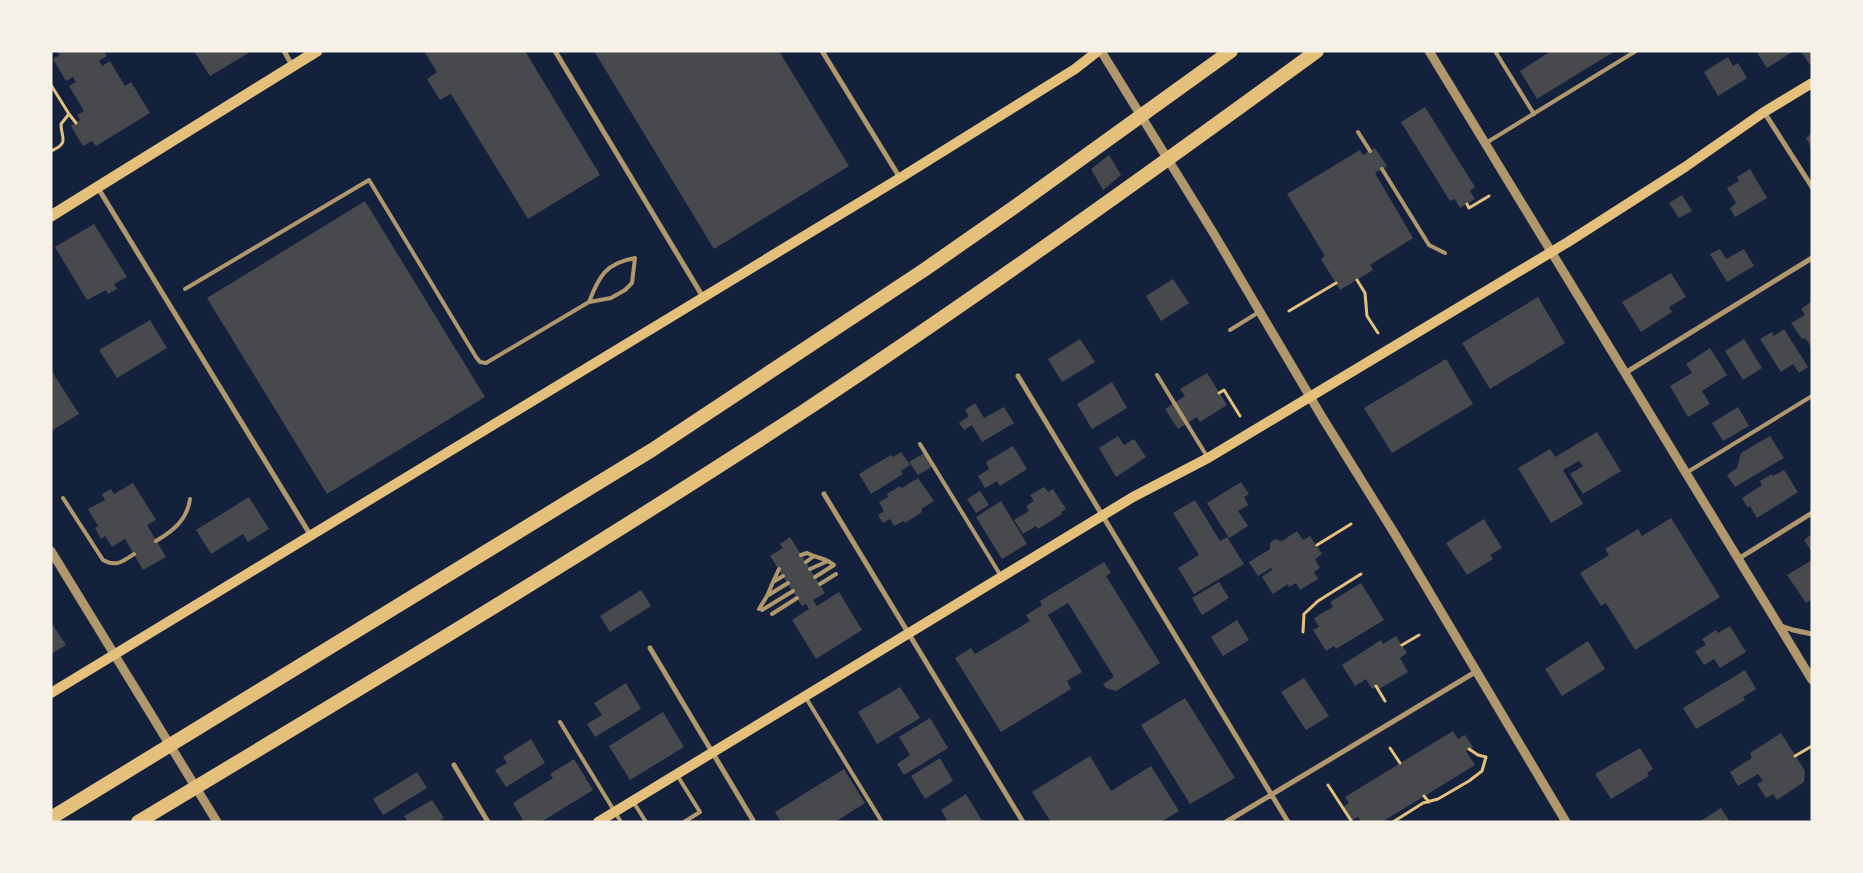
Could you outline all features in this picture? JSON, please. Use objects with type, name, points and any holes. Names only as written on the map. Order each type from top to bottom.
[{"type":"highway","points":[[51,818],[652,450],[916,275],[1230,51]]},
{"type":"highway","points":[[141,820],[695,481],[954,310],[1118,196],[1317,51]]},
{"type":"highway","points":[[51,810],[113,780]]},
{"type":"main road","points":[[51,216],[317,51]]},
{"type":"main road","points":[[51,693],[900,178],[1075,69],[1100,51]]},
{"type":"main road","points":[[598,822],[1133,497],[1208,458],[1551,252],[1685,166],[1764,112],[1812,83]]},
{"type":"street","points":[[284,51],[292,66]]},
{"type":"street","points":[[555,51],[704,297]]},
{"type":"street","points":[[822,51],[900,178]]},
{"type":"street","points":[[1100,51],[1477,671],[1566,822]]},
{"type":"street","points":[[1429,51],[1810,678]]},
{"type":"street","points":[[1764,112],[1812,187]]},
{"type":"street","points":[[98,187],[311,536]]},
{"type":"street","points":[[1625,373],[1812,258]]},
{"type":"street","points":[[1018,376],[1288,822]]},
{"type":"street","points":[[824,494],[1023,822]]},
{"type":"street","points":[[1738,559],[1812,513]]},
{"type":"street","points":[[51,551],[217,822]]},
{"type":"street","points":[[1778,625],[1812,634]]},
{"type":"street","points":[[650,648],[754,822]]},
{"type":"street","points":[[1226,822],[1477,671]]},
{"type":"street","points":[[454,765],[488,822]]},
{"type":"lane","points":[[1495,51],[1534,114]]},
{"type":"lane","points":[[1485,144],[1636,51]]},
{"type":"lane","points":[[1358,132],[1370,150]]},
{"type":"lane","points":[[1382,169],[1429,245],[1445,253]]},
{"type":"lane","points":[[185,290],[369,180],[480,362],[486,363],[589,302],[611,298],[625,290],[632,283],[635,258],[621,260],[599,278],[589,302]]},
{"type":"lane","points":[[1230,330],[1259,312]]},
{"type":"lane","points":[[1157,375],[1208,458]]},
{"type":"lane","points":[[1686,473],[1812,396]]},
{"type":"lane","points":[[920,444],[1002,577]]},
{"type":"lane","points":[[62,498],[103,560],[110,564],[115,564],[134,554]]},
{"type":"lane","points":[[156,540],[175,528],[182,521],[187,512],[190,499]]},
{"type":"lane","points":[[801,555],[807,552],[834,565],[815,577]]},
{"type":"lane","points":[[806,562],[814,556]]},
{"type":"lane","points":[[810,569],[828,561]]},
{"type":"lane","points":[[779,569],[761,609],[793,591]]},
{"type":"lane","points":[[820,584],[836,574]]},
{"type":"lane","points":[[773,582],[783,576]]},
{"type":"lane","points":[[767,596],[788,583]]},
{"type":"lane","points":[[772,614],[797,598]]},
{"type":"lane","points":[[805,696],[882,822]]},
{"type":"lane","points":[[560,722],[621,822]]},
{"type":"lane","points":[[677,774],[700,812],[684,822]]},
{"type":"lane","points":[[633,801],[646,822]]},
{"type":"path","points":[[51,85],[76,122]]},
{"type":"path","points":[[51,151],[62,144],[64,137],[60,124],[69,114]]},
{"type":"path","points":[[1467,204],[1469,208],[1489,196]]},
{"type":"path","points":[[1357,280],[1365,293],[1367,316],[1378,333]]},
{"type":"path","points":[[1289,312],[1336,283]]},
{"type":"path","points":[[1219,393],[1224,390],[1240,416]]},
{"type":"path","points":[[1317,545],[1351,524]]},
{"type":"path","points":[[1303,632],[1304,614],[1318,601],[1361,574]]},
{"type":"path","points":[[1402,645],[1419,635]]},
{"type":"path","points":[[1376,686],[1385,701]]},
{"type":"path","points":[[1796,756],[1812,746]]},
{"type":"path","points":[[1390,748],[1400,763]]},
{"type":"path","points":[[1469,749],[1478,755],[1486,757]]},
{"type":"path","points":[[1392,822],[1423,803],[1438,799],[1469,781],[1482,771],[1486,757],[1492,753]]},
{"type":"path","points":[[1328,785],[1352,822]]},
{"type":"path","points":[[1424,796],[1429,802]]},
{"type":"building","points":[[57,51],[104,51],[107,56],[99,61],[102,66],[110,61],[125,86],[131,82],[150,113],[96,146],[92,141],[83,146],[71,126],[80,120],[77,115],[84,111],[69,86],[76,82],[73,77],[66,81],[53,59],[60,55]]},
{"type":"building","points":[[194,51],[252,51],[210,76]]},
{"type":"building","points":[[424,51],[525,51],[600,175],[528,219],[451,94],[440,100],[427,79],[437,72]]},
{"type":"building","points":[[594,51],[779,51],[849,166],[714,249]]},
{"type":"building","points":[[1551,51],[1615,51],[1537,99],[1520,71]]},
{"type":"building","points":[[1756,51],[1794,51],[1767,68]]},
{"type":"building","points":[[1801,51],[1812,51],[1812,63],[1810,65]]},
{"type":"building","points":[[1728,57],[1733,66],[1738,63],[1747,78],[1718,96],[1704,72]]},
{"type":"building","points":[[1425,107],[1475,187],[1470,191],[1475,199],[1460,208],[1455,199],[1450,201],[1401,122]]},
{"type":"building","points":[[1812,133],[1812,149],[1806,138]]},
{"type":"building","points":[[1375,148],[1387,166],[1375,173],[1413,238],[1370,265],[1373,270],[1340,290],[1321,259],[1325,256],[1287,194],[1360,150],[1363,155]]},
{"type":"building","points":[[1109,155],[1121,175],[1103,190],[1091,169]]},
{"type":"building","points":[[1750,169],[1767,198],[1735,217],[1730,208],[1736,203],[1727,188],[1739,181],[1737,177]]},
{"type":"building","points":[[1682,195],[1692,211],[1679,218],[1669,203]]},
{"type":"building","points":[[365,201],[485,397],[327,494],[207,298]]},
{"type":"building","points":[[94,224],[127,277],[114,284],[117,289],[108,294],[106,290],[87,300],[55,247]]},
{"type":"building","points":[[1720,249],[1726,259],[1744,249],[1754,266],[1727,282],[1710,254]]},
{"type":"building","points":[[1671,273],[1686,297],[1669,307],[1672,312],[1641,332],[1622,302]]},
{"type":"building","points":[[1173,279],[1189,303],[1161,321],[1146,296]]},
{"type":"building","points":[[1538,297],[1565,343],[1490,389],[1462,343]]},
{"type":"building","points":[[1811,302],[1812,348],[1805,338],[1802,339],[1791,323],[1805,315],[1801,309]]},
{"type":"building","points":[[150,320],[167,348],[117,378],[99,350]]},
{"type":"building","points":[[1784,329],[1808,367],[1799,373],[1793,364],[1781,372],[1760,339],[1772,332],[1774,336]]},
{"type":"building","points":[[1080,339],[1095,362],[1062,382],[1048,359]]},
{"type":"building","points":[[1744,339],[1762,368],[1743,380],[1725,351]]},
{"type":"building","points":[[1710,348],[1727,375],[1702,391],[1710,404],[1688,417],[1670,386],[1692,373],[1686,364]]},
{"type":"building","points":[[1446,359],[1473,404],[1392,453],[1364,408]]},
{"type":"building","points":[[51,370],[79,414],[51,431]]},
{"type":"building","points":[[1207,373],[1227,405],[1200,422],[1197,417],[1178,429],[1165,409],[1185,396],[1180,389]]},
{"type":"building","points":[[1112,382],[1127,408],[1092,429],[1077,404]]},
{"type":"building","points":[[975,403],[984,418],[1004,407],[1014,423],[982,442],[972,425],[964,430],[959,423],[969,416],[965,410]]},
{"type":"building","points":[[1738,407],[1749,426],[1723,441],[1712,423]]},
{"type":"building","points":[[1597,432],[1621,471],[1583,494],[1570,474],[1583,466],[1579,461],[1563,470],[1583,504],[1551,523],[1518,468],[1550,449],[1555,457]]},
{"type":"building","points":[[1118,436],[1124,445],[1134,439],[1146,457],[1116,477],[1099,448]]},
{"type":"building","points":[[1770,436],[1784,458],[1735,487],[1727,475],[1737,468],[1741,453]]},
{"type":"building","points":[[1013,446],[1027,469],[1000,486],[997,481],[985,488],[978,476],[989,469],[986,462]]},
{"type":"building","points":[[901,452],[910,465],[901,471],[903,474],[871,494],[859,474],[891,455],[893,457]]},
{"type":"building","points":[[924,453],[933,466],[918,475],[909,462]]},
{"type":"building","points":[[1784,470],[1798,492],[1757,518],[1750,506],[1748,508],[1742,498],[1762,485],[1760,481]]},
{"type":"building","points":[[918,478],[934,501],[921,509],[922,512],[905,523],[904,521],[894,526],[890,519],[883,523],[878,515],[884,511],[879,502],[888,497],[887,494],[900,486],[902,488]]},
{"type":"building","points":[[1241,482],[1249,494],[1244,497],[1248,505],[1238,511],[1248,526],[1229,538],[1207,503]]},
{"type":"building","points":[[133,483],[156,520],[147,525],[166,557],[143,570],[125,539],[112,547],[105,536],[101,539],[95,528],[98,526],[88,509],[105,500],[102,494],[111,489],[114,494]]},
{"type":"building","points":[[1044,487],[1048,492],[1053,489],[1066,509],[1061,512],[1062,514],[1038,529],[1036,526],[1023,534],[1014,520],[1029,511],[1026,506],[1034,501],[1030,495]]},
{"type":"building","points":[[980,491],[989,505],[976,513],[967,499]]},
{"type":"building","points":[[249,497],[269,529],[248,542],[243,534],[211,554],[196,530]]},
{"type":"building","points":[[1195,500],[1220,541],[1227,537],[1244,564],[1194,594],[1178,568],[1199,555],[1173,513]]},
{"type":"building","points":[[1001,501],[1027,544],[1002,559],[976,517]]},
{"type":"building","points":[[1671,518],[1720,597],[1635,650],[1606,603],[1601,606],[1580,573],[1609,555],[1605,549],[1638,529],[1642,536]]},
{"type":"building","points":[[1484,519],[1502,548],[1490,555],[1493,559],[1467,575],[1446,543]]},
{"type":"building","points":[[1297,531],[1303,540],[1310,536],[1322,554],[1315,559],[1320,568],[1314,572],[1318,579],[1300,590],[1296,583],[1289,587],[1288,584],[1273,594],[1262,577],[1272,570],[1271,568],[1258,576],[1249,562],[1270,549],[1270,543],[1275,539],[1282,541]]},
{"type":"building","points":[[1812,534],[1812,552],[1804,540]]},
{"type":"building","points":[[790,537],[825,593],[813,600],[817,606],[839,592],[862,630],[816,659],[792,620],[809,609],[806,604],[802,606],[770,556],[783,548],[780,544]]},
{"type":"building","points":[[1812,560],[1812,599],[1806,603],[1787,575]]},
{"type":"building","points":[[1104,562],[1111,573],[1106,576],[1160,663],[1116,691],[1106,688],[1103,684],[1114,677],[1068,603],[1048,615],[1082,672],[1067,681],[1071,689],[1001,732],[955,658],[971,648],[975,654],[1030,621],[1026,615],[1042,605],[1040,601]]},
{"type":"building","points":[[1219,582],[1229,598],[1202,615],[1192,598]]},
{"type":"building","points":[[1361,583],[1384,620],[1336,649],[1334,646],[1326,651],[1313,630],[1319,627],[1314,618],[1333,607],[1330,602]]},
{"type":"building","points":[[641,590],[651,606],[610,632],[600,616]]},
{"type":"building","points":[[1237,620],[1249,640],[1223,656],[1211,637]]},
{"type":"building","points":[[51,622],[66,645],[51,654]]},
{"type":"building","points":[[1730,626],[1746,652],[1720,668],[1714,659],[1704,665],[1695,651],[1706,645],[1702,639],[1716,630],[1718,633]]},
{"type":"building","points":[[1396,636],[1407,653],[1400,658],[1408,672],[1379,689],[1377,686],[1372,689],[1366,679],[1355,686],[1342,665],[1381,640],[1383,644]]},
{"type":"building","points":[[1588,641],[1605,669],[1562,696],[1545,669]]},
{"type":"building","points":[[1745,670],[1756,689],[1743,697],[1745,700],[1696,729],[1683,708]]},
{"type":"building","points":[[1304,678],[1329,716],[1306,730],[1281,692]]},
{"type":"building","points":[[626,683],[641,709],[595,737],[587,724],[602,715],[594,703]]},
{"type":"building","points":[[900,687],[920,718],[877,744],[858,712]]},
{"type":"building","points":[[1185,698],[1235,778],[1190,804],[1141,725]]},
{"type":"building","points":[[663,712],[684,747],[630,780],[609,746]]},
{"type":"building","points":[[930,718],[948,748],[904,775],[897,764],[910,755],[899,737]]},
{"type":"building","points":[[1453,731],[1458,739],[1465,735],[1473,747],[1466,751],[1475,765],[1382,822],[1361,822],[1358,817],[1352,820],[1343,807],[1349,803],[1345,797]]},
{"type":"building","points":[[1781,733],[1805,771],[1804,782],[1777,800],[1773,794],[1766,798],[1757,784],[1763,781],[1758,774],[1738,786],[1730,772],[1752,758],[1750,753]]},
{"type":"building","points":[[531,739],[545,763],[506,787],[495,770],[507,763],[503,757]]},
{"type":"building","points":[[1640,748],[1653,769],[1647,773],[1649,776],[1611,799],[1595,774]]},
{"type":"building","points":[[1090,756],[1111,791],[1151,766],[1179,811],[1161,822],[1051,822],[1032,792]]},
{"type":"building","points":[[940,758],[953,781],[925,799],[911,776]]},
{"type":"building","points":[[574,759],[593,790],[541,822],[524,822],[513,803],[553,778],[550,774]]},
{"type":"building","points":[[844,769],[865,803],[835,822],[781,822],[775,812]]},
{"type":"building","points":[[417,772],[427,788],[383,815],[373,799]]},
{"type":"building","points":[[966,794],[983,822],[948,822],[941,810]]},
{"type":"building","points":[[432,800],[444,818],[438,822],[405,822],[407,820],[404,816]]},
{"type":"building","points":[[1721,808],[1730,822],[1699,822]]}]
